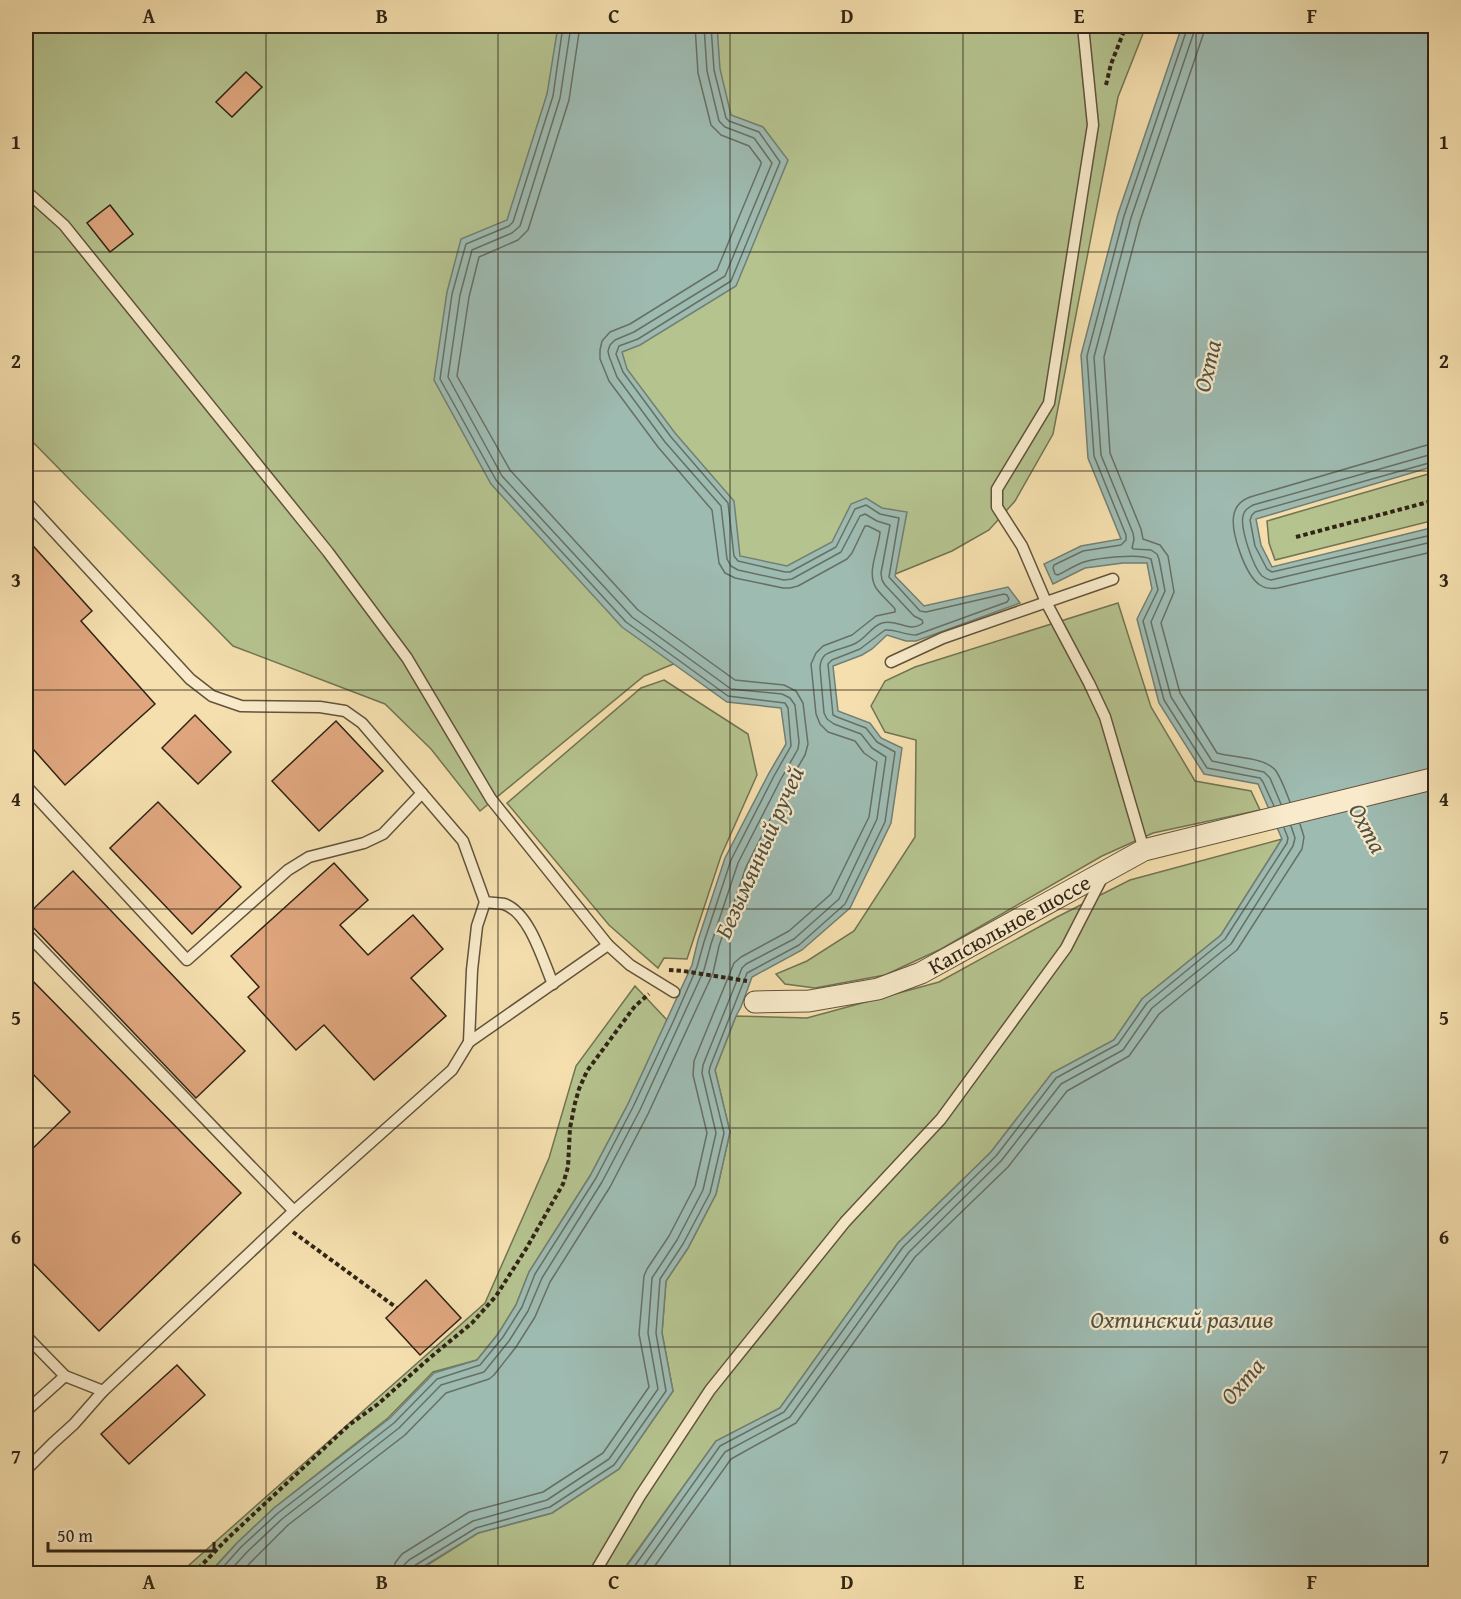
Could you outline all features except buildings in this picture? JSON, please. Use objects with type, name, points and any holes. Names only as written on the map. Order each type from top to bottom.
[{"type":"street","name":"Капсюльное шоссе","points":[[753,992],[809,1001],[878,989],[921,973],[1144,850],[1436,778]]},
{"type":"lane","points":[[1083,26],[1093,125],[1048,403],[997,489],[997,507],[1022,546],[1046,602],[1105,717],[1144,850]]},
{"type":"lane","points":[[26,192],[64,225],[327,552],[407,658],[491,799],[609,945],[630,965],[674,992]]},
{"type":"lane","points":[[26,501],[190,679],[212,696],[241,706],[320,707],[345,711],[362,723],[463,841],[485,902],[477,926],[472,970],[469,1042]]},
{"type":"lane","points":[[891,662],[943,638],[1113,579]]},
{"type":"lane","points":[[26,786],[187,960],[288,870],[309,857],[364,843],[383,834],[422,793]]},
{"type":"lane","points":[[594,1574],[640,1496],[710,1390],[845,1222],[941,1119],[1066,948],[1107,870]]},
{"type":"lane","points":[[485,902],[505,904],[519,914],[532,932],[553,984]]},
{"type":"lane","points":[[26,933],[294,1211]]},
{"type":"lane","points":[[26,1470],[74,1424],[103,1391],[294,1211],[452,1070],[469,1042],[609,945]]},
{"type":"lane","points":[[26,1336],[65,1376],[103,1391]]},
{"type":"lane","points":[[26,1411],[65,1376]]},
{"type":"path","points":[[1105,90],[1111,64],[1126,26]]},
{"type":"path","points":[[1296,537],[1436,500]]},
{"type":"path","points":[[669,969],[753,992]]},
{"type":"path","points":[[193,1574],[340,1433],[378,1404],[472,1323],[496,1296],[563,1184],[568,1167],[570,1128],[575,1103],[587,1071],[635,1006],[661,985]]},
{"type":"path","points":[[282,1223],[397,1308]]},
{"type":"green space","points":[[26,26],[1146,26],[1118,97],[1053,434],[1015,501],[989,530],[952,551],[644,676],[480,811],[431,749],[385,704],[233,646],[26,435]]},
{"type":"green space","points":[[1435,472],[1435,520],[1275,560],[1269,543],[1267,521]]},
{"type":"green space","points":[[1118,603],[1151,707],[1195,781],[1251,791],[1260,810],[1153,833],[1102,856],[941,949],[885,975],[815,988],[785,984],[776,974],[807,961],[854,931],[915,837],[916,740],[885,732],[871,706],[885,681],[915,667]]},
{"type":"green space","points":[[664,680],[748,734],[757,775],[721,856],[687,959],[664,958],[658,968],[609,925],[507,803],[641,688]]},
{"type":"green space","points":[[1282,839],[1221,935],[1142,999],[1114,1040],[1052,1073],[991,1152],[898,1243],[780,1408],[716,1441],[621,1573],[413,1574],[478,1533],[552,1513],[619,1469],[673,1391],[662,1333],[666,1281],[688,1248],[716,1194],[730,1132],[715,1070],[736,1016],[807,1018],[939,982],[1130,880]]},
{"type":"green space","points":[[635,986],[667,1020],[628,1104],[590,1176],[529,1272],[516,1305],[498,1334],[477,1360],[433,1372],[388,1418],[274,1508],[209,1573],[179,1574],[485,1303],[549,1158],[576,1066]]},
{"type":"water","name":"Безымянный ручей","points":[[558,26],[717,26],[720,69],[731,115],[763,127],[788,160],[736,286],[640,345],[622,352],[627,369],[675,433],[734,501],[740,556],[787,566],[832,542],[851,504],[866,498],[882,508],[907,512],[895,576],[924,606],[1008,587],[1020,603],[916,641],[906,641],[887,635],[862,655],[833,666],[838,711],[870,723],[881,738],[902,748],[891,823],[850,908],[802,950],[752,977],[715,1070],[730,1132],[716,1194],[688,1248],[666,1281],[662,1333],[673,1391],[619,1469],[552,1513],[478,1533],[413,1573],[209,1574],[237,1543],[274,1508],[390,1418],[434,1373],[477,1360],[498,1334],[516,1305],[529,1272],[590,1176],[628,1104],[692,965],[725,858],[786,744],[781,708],[727,702],[622,627],[491,484],[434,380],[447,292],[461,239],[507,220],[547,94]]},
{"type":"water","name":"Охтинский разлив","points":[[1182,26],[1435,26],[1435,466],[1256,519],[1261,545],[1272,567],[1435,527],[1435,1573],[621,1574],[716,1441],[780,1408],[898,1243],[991,1152],[1052,1073],[1114,1040],[1142,999],[1221,935],[1282,839],[1258,784],[1204,774],[1159,703],[1137,619],[1152,589],[1147,563],[1123,563],[1085,568],[1053,584],[1044,564],[1081,546],[1121,539],[1088,458],[1081,355],[1118,214]]},
{"type":"water label","name":"Охта","points":[[1207,366]]},
{"type":"water label","name":"Охта","points":[[1368,828]]},
{"type":"water label","name":"Охта","points":[[1242,1381]]}]
